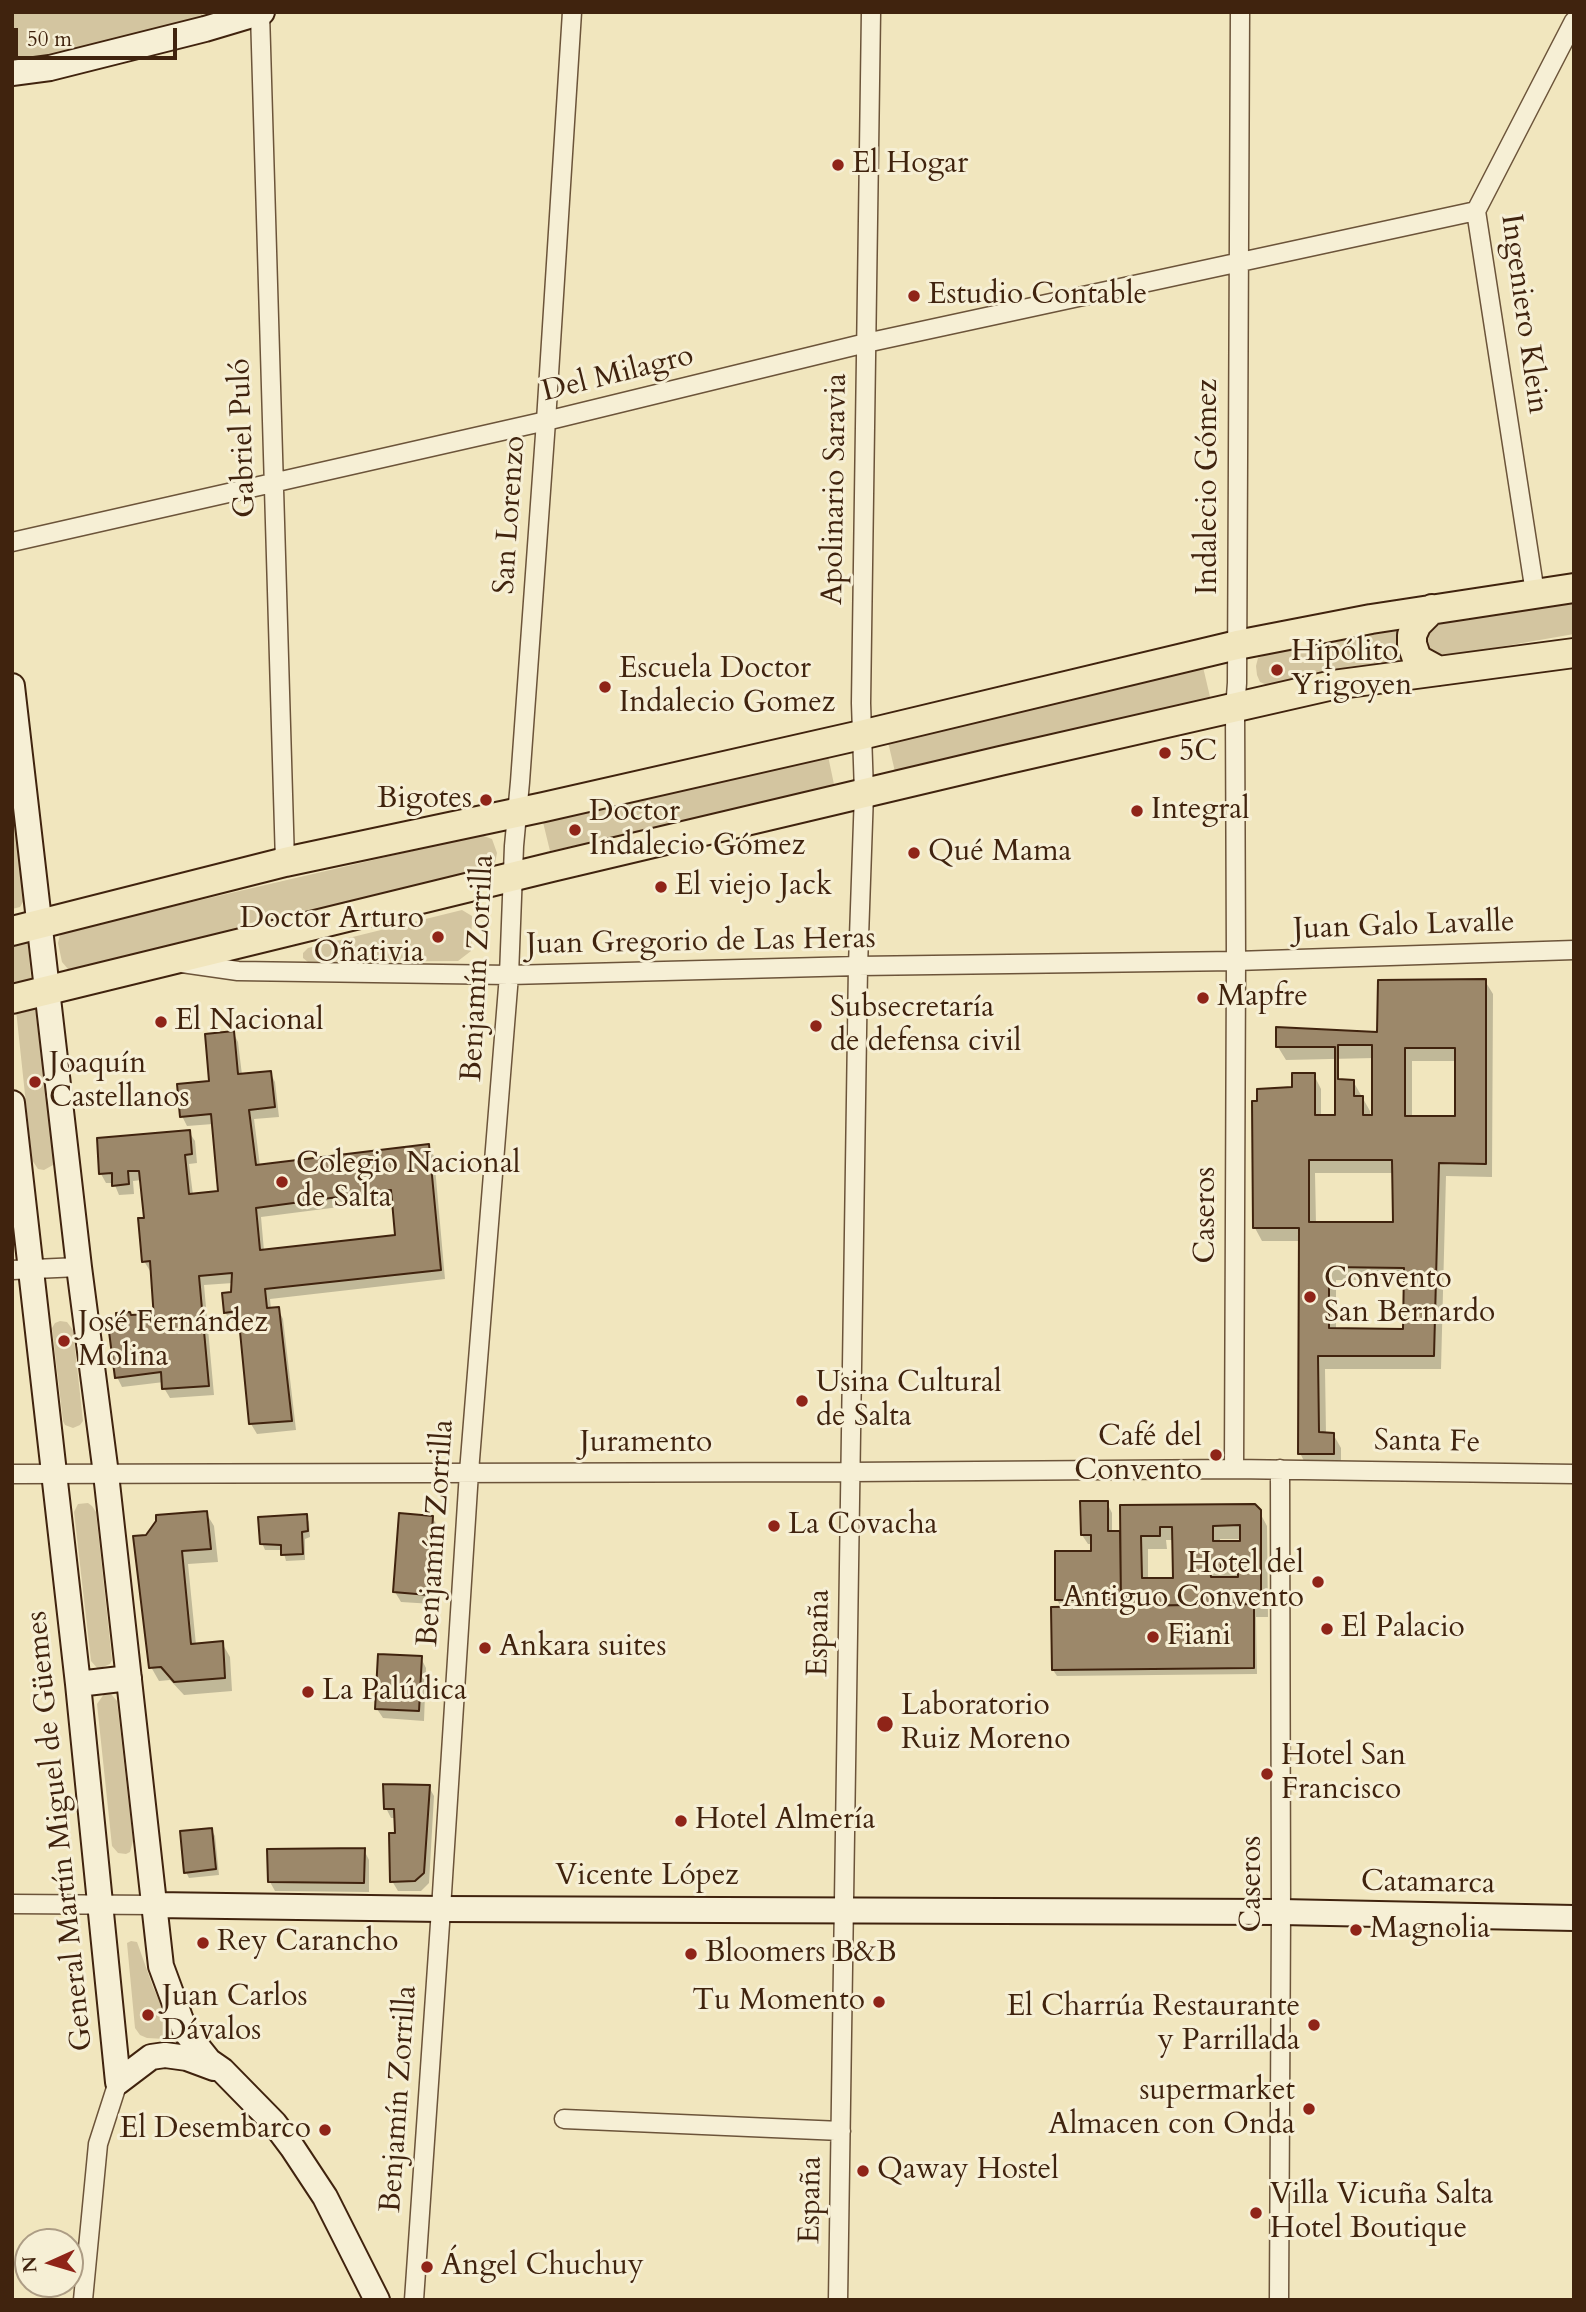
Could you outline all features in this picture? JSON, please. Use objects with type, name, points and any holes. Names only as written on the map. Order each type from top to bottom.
[{"type":"main road","points":[[12,73],[50,68],[203,21],[261,13]]},
{"type":"main road","points":[[12,931],[285,862],[861,735],[1237,645],[1432,609],[1574,587]]},
{"type":"main road","points":[[1432,609],[1417,624],[1412,635],[1412,644],[1417,659],[1439,671]]},
{"type":"main road","points":[[12,999],[513,876],[1333,685],[1574,653]]},
{"type":"main road","points":[[12,686],[79,1267],[106,1474],[161,1966],[185,2031],[209,2061],[222,2070],[274,2123],[292,2147],[325,2197],[377,2300]]},
{"type":"main road","name":"General Martín Miguel de Güemes","points":[[12,1103],[22,1270],[55,1474],[118,2082]]},
{"type":"main road","points":[[78,1684],[129,1678]]},
{"type":"main road","name":"Vicente López","points":[[155,1905],[441,1909],[1281,1912]]},
{"type":"main road","name":"Catamarca","points":[[1281,1912],[1574,1918]]},
{"type":"main road","points":[[118,2082],[151,2057],[165,2055],[222,2070]]},
{"type":"street","name":"San Lorenzo","points":[[517,812],[546,421],[572,12]]},
{"type":"street","name":"Apolinario Saravia","points":[[858,966],[864,793],[861,735],[871,12]]},
{"type":"street","name":"Indalecio Gómez","points":[[1236,961],[1240,12]]},
{"type":"street","name":"Gabriel Puló","points":[[261,13],[285,862]]},
{"type":"street","name":"Ingeniero Klein","points":[[1535,593],[1476,211],[1574,21]]},
{"type":"street","name":"Del Milagro","points":[[12,542],[546,421],[866,343],[1476,211]]},
{"type":"street","name":"Benjamín Zorrilla","points":[[414,2300],[469,1472],[509,975],[513,846],[517,812]]},
{"type":"street","name":"Juan Galo Lavalle","points":[[1236,961],[1574,950]]},
{"type":"street","name":"Juan Gregorio de Las Heras","points":[[168,962],[238,971],[509,975],[858,966],[1236,961]]},
{"type":"street","name":"Caseros","points":[[1234,1469],[1236,961]]},
{"type":"street","name":"España","points":[[838,2300],[858,966]]},
{"type":"street","points":[[22,1270],[79,1267]]},
{"type":"street","name":"Caseros","points":[[1279,2300],[1280,1469]]},
{"type":"street","name":"Juramento","points":[[12,1474],[1280,1469]]},
{"type":"street","name":"Santa Fe","points":[[1280,1469],[1574,1474]]},
{"type":"street","name":"Vicente López","points":[[12,1904],[155,1905]]},
{"type":"street","name":"General Martín Miguel de Güemes","points":[[83,2300],[98,2144],[118,2082]]},
{"type":"street","points":[[564,2119],[841,2131]]},
{"type":"shaded area","points":[[12,12],[202,12],[205,29],[12,73]]},
{"type":"shaded area","points":[[1574,602],[1574,634],[1442,657],[1432,653],[1424,643],[1431,627],[1444,620]]},
{"type":"shaded area","points":[[1409,625],[1406,660],[1349,667],[1274,684],[1260,682],[1257,675],[1258,658],[1270,653]]},
{"type":"shaded area","points":[[1203,667],[1211,701],[896,776],[888,742]]},
{"type":"shaded area","points":[[828,756],[835,789],[550,851],[542,818]]},
{"type":"shaded area","points":[[12,797],[24,900],[20,907],[12,909]]},
{"type":"shaded area","points":[[481,835],[492,839],[497,853],[495,863],[488,871],[80,970],[68,969],[62,962],[58,943],[60,935],[67,931]]},
{"type":"shaded area","points":[[462,910],[472,916],[471,951],[458,961],[308,962],[303,958],[303,953],[308,948]]},
{"type":"shaded area","points":[[28,941],[31,980],[12,983],[12,943]]},
{"type":"shaded area","points":[[35,1007],[54,1160],[53,1165],[44,1170],[38,1169],[32,1160],[16,1010]]},
{"type":"shaded area","points":[[60,1321],[67,1322],[73,1330],[83,1421],[73,1428],[65,1425],[63,1421],[52,1328]]},
{"type":"shaded area","points":[[88,1503],[96,1512],[112,1660],[110,1664],[98,1669],[91,1661],[74,1512],[78,1504]]},
{"type":"shaded area","points":[[104,1694],[111,1694],[117,1701],[133,1841],[130,1852],[126,1854],[118,1853],[112,1846],[97,1704]]},
{"type":"shaded area","points":[[137,1942],[168,2021],[171,2030],[165,2039],[147,2038],[140,2035],[135,2028],[127,1943]]},
{"type":"building","points":[[1486,979],[1486,1164],[1439,1163],[1434,1356],[1318,1356],[1319,1432],[1334,1433],[1334,1454],[1298,1454],[1299,1228],[1253,1228],[1252,1101],[1257,1101],[1257,1089],[1292,1087],[1292,1073],[1315,1073],[1315,1115],[1335,1115],[1335,1047],[1276,1047],[1276,1027],[1377,1032],[1378,980]],"holes":[[[1338,1045],[1372,1045],[1372,1115],[1363,1115],[1363,1096],[1354,1096],[1354,1080],[1338,1079]],[[1405,1048],[1455,1048],[1455,1116],[1405,1116]],[[1309,1160],[1392,1160],[1393,1222],[1309,1222]],[[1329,1267],[1404,1268],[1403,1329],[1329,1328]]]},
{"type":"building","points":[[234,1031],[238,1074],[271,1071],[275,1107],[249,1110],[256,1165],[429,1144],[441,1270],[265,1289],[267,1308],[279,1307],[292,1421],[249,1424],[238,1311],[224,1313],[222,1293],[231,1292],[232,1273],[199,1276],[209,1386],[162,1389],[161,1372],[115,1378],[108,1324],[117,1324],[116,1313],[148,1314],[148,1320],[154,1319],[150,1261],[142,1262],[138,1218],[144,1218],[139,1171],[128,1171],[129,1184],[112,1186],[112,1173],[99,1174],[97,1138],[190,1130],[192,1154],[185,1155],[189,1194],[218,1191],[211,1114],[180,1117],[177,1084],[209,1081],[205,1034]],"holes":[[[391,1190],[395,1235],[260,1250],[256,1208]]]},
{"type":"building","points":[[1080,1501],[1108,1501],[1108,1531],[1120,1531],[1121,1600],[1055,1600],[1055,1551],[1091,1551],[1091,1535],[1081,1535]]},
{"type":"building","points":[[1255,1504],[1261,1510],[1261,1604],[1121,1606],[1120,1505]],"holes":[[[1240,1525],[1240,1541],[1213,1541],[1213,1526]],[[1160,1527],[1172,1527],[1173,1578],[1142,1578],[1141,1536],[1160,1536]],[[1221,1563],[1238,1563],[1238,1577],[1211,1577],[1210,1569],[1221,1569]]]},
{"type":"building","points":[[207,1511],[211,1549],[182,1551],[191,1644],[223,1641],[225,1678],[174,1682],[161,1667],[149,1668],[133,1536],[146,1535],[156,1521],[156,1515]]},
{"type":"building","points":[[399,1513],[433,1516],[428,1595],[393,1592]]},
{"type":"building","points":[[307,1514],[308,1531],[302,1532],[303,1554],[281,1555],[281,1545],[260,1544],[258,1517]]},
{"type":"building","name":"Fiani","points":[[1254,1604],[1254,1668],[1052,1670],[1051,1607]]},
{"type":"building","points":[[378,1654],[422,1656],[419,1711],[375,1709]]},
{"type":"building","points":[[383,1784],[430,1785],[424,1873],[415,1881],[390,1882],[389,1833],[395,1833],[394,1809],[384,1809]]},
{"type":"building","points":[[212,1828],[216,1869],[184,1873],[180,1831]]},
{"type":"building","points":[[365,1848],[364,1883],[268,1882],[267,1849]]},
{"type":"place","name":"El Hogar","points":[[838,165]]},
{"type":"place","name":"Estudio Contable","points":[[914,296]]},
{"type":"place","name":"Hipólito Yrigoyen","points":[[1277,670]]},
{"type":"place","name":"Escuela Doctor Indalecio Gomez","points":[[605,687]]},
{"type":"place","name":"5C","points":[[1165,753]]},
{"type":"place","name":"Bigotes","points":[[486,800]]},
{"type":"place","name":"Integral","points":[[1137,811]]},
{"type":"place","name":"Doctor Indalecio Gómez","points":[[575,830]]},
{"type":"place","name":"Qué Mama","points":[[914,853]]},
{"type":"place","name":"El viejo Jack","points":[[661,887]]},
{"type":"place","name":"Doctor Arturo Oñativia","points":[[438,937]]},
{"type":"place","name":"Mapfre","points":[[1203,998]]},
{"type":"place","name":"El Nacional","points":[[161,1022]]},
{"type":"place","name":"Subsecretaría de defensa civil","points":[[816,1026]]},
{"type":"place","name":"Joaquín Castellanos","points":[[35,1082]]},
{"type":"place","name":"Colegio Nacional de Salta","points":[[282,1182]]},
{"type":"place","name":"Convento San Bernardo","points":[[1310,1297]]},
{"type":"place","name":"José Fernández Molina","points":[[64,1341]]},
{"type":"place","name":"Usina Cultural de Salta","points":[[802,1401]]},
{"type":"place","name":"Café del Convento","points":[[1216,1455]]},
{"type":"place","name":"La Covacha","points":[[774,1526]]},
{"type":"place","name":"Hotel del Antiguo Convento","points":[[1318,1582]]},
{"type":"place","name":"El Palacio","points":[[1327,1629]]},
{"type":"place","name":"Fiani","points":[[1153,1637]]},
{"type":"place","name":"Ankara suites","points":[[485,1648]]},
{"type":"place","name":"La Palúdica","points":[[308,1692]]},
{"type":"place","name":"Laboratorio Ruiz Moreno","points":[[885,1724]]},
{"type":"place","name":"Hotel San Francisco","points":[[1267,1774]]},
{"type":"place","name":"Hotel Almería","points":[[681,1821]]},
{"type":"place","name":"Magnolia","points":[[1356,1930]]},
{"type":"place","name":"Rey Carancho","points":[[203,1943]]},
{"type":"place","name":"Bloomers B&B","points":[[691,1954]]},
{"type":"place","name":"Tu Momento","points":[[879,2002]]},
{"type":"place","name":"Juan Carlos Dávalos","points":[[148,2015]]},
{"type":"place","name":"El Charrúa Restaurante y Parrillada","points":[[1314,2025]]},
{"type":"place","name":"supermarket Almacen con Onda","points":[[1309,2109]]},
{"type":"place","name":"El Desembarco","points":[[325,2130]]},
{"type":"place","name":"Qaway Hostel","points":[[863,2171]]},
{"type":"place","name":"Villa Vicuña Salta Hotel Boutique","points":[[1256,2213]]},
{"type":"place","name":"Ángel Chuchuy","points":[[427,2267]]}]
